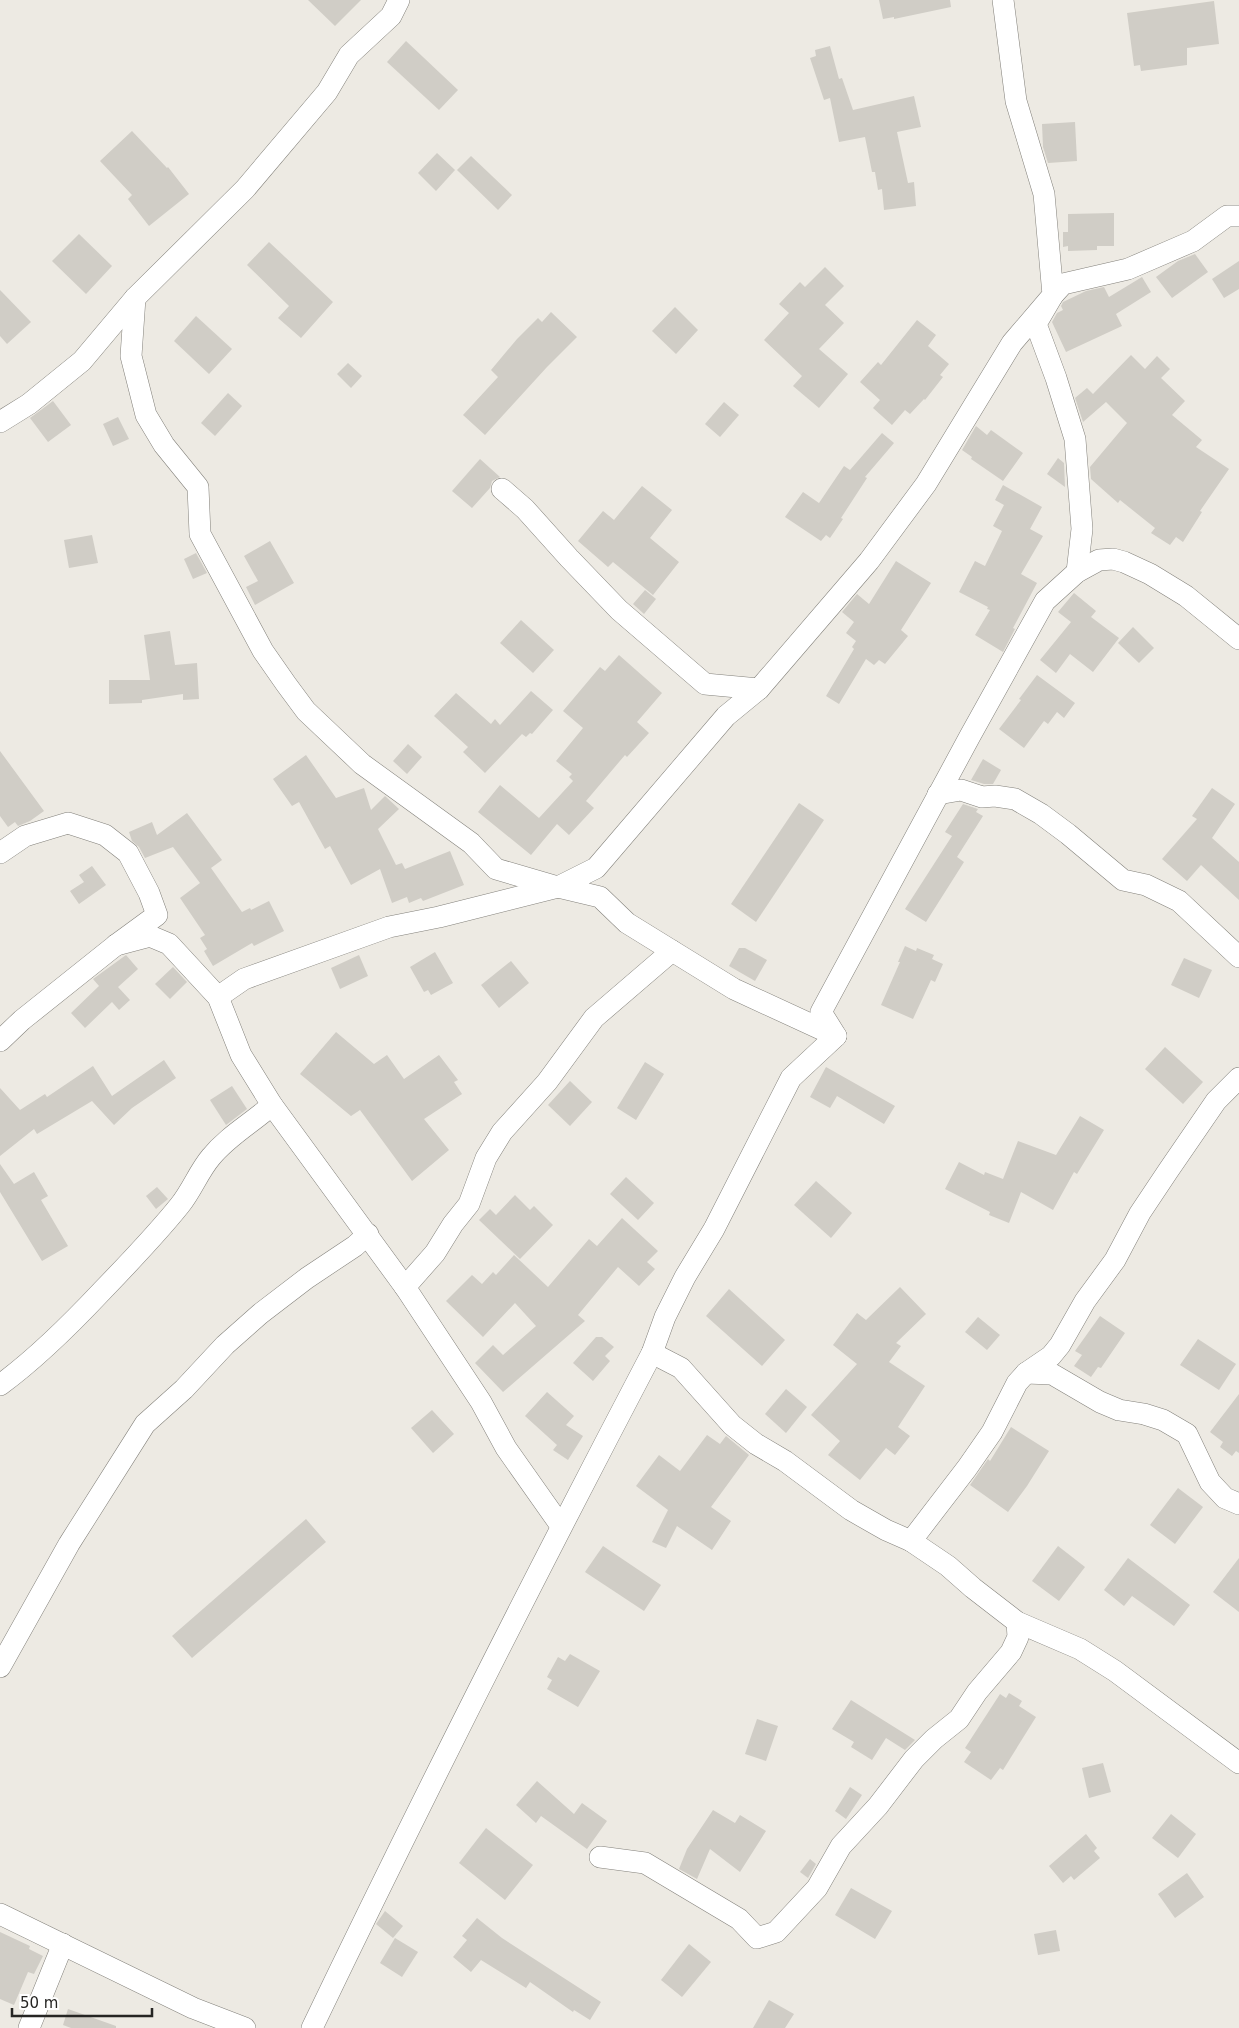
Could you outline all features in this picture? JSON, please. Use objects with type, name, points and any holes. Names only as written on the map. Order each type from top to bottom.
[{"type":"street","points":[[0,422],[28,404],[82,362],[135,298],[245,189],[327,92],[349,55],[391,16],[399,0]]},
{"type":"street","points":[[1003,0],[1016,101],[1044,194],[1053,295],[1036,324],[1056,378],[1075,439],[1082,529],[1077,572]]},
{"type":"street","points":[[218,997],[244,979],[389,926],[439,917],[558,887],[596,868],[726,716],[759,689],[869,561],[926,484],[1012,343],[1053,295],[1064,284],[1128,269],[1193,241],[1226,216],[1239,216]]},
{"type":"street","points":[[135,298],[131,356],[146,415],[164,445],[198,487],[200,534],[263,651],[306,711],[362,764],[471,843],[496,869],[600,897],[627,923],[734,989],[836,1036]]},
{"type":"street","points":[[502,489],[525,509],[619,610],[705,684],[759,689]]},
{"type":"street","points":[[836,1036],[821,1012],[938,794],[1045,601],[1077,572],[1099,560],[1113,559],[1150,574],[1186,596],[1239,639]]},
{"type":"street","points":[[938,794],[961,790],[982,798],[995,796],[1015,799],[1061,828],[1123,880],[1146,885],[1179,901],[1239,957]]},
{"type":"street","points":[[0,853],[25,836],[68,823],[105,835],[128,853],[149,893],[157,915],[116,944],[22,1020],[0,1041]]},
{"type":"street","points":[[116,944],[150,936],[169,944],[218,997],[241,1055],[272,1105],[405,1286],[481,1402],[506,1448],[561,1526]]},
{"type":"street","points":[[405,1286],[435,1253],[468,1204],[486,1158],[502,1132],[547,1082],[594,1018],[672,951]]},
{"type":"street","points":[[312,2028],[561,1526],[652,1353],[665,1317],[685,1277],[714,1230],[791,1078],[836,1036]]},
{"type":"street","points":[[911,1541],[992,1432],[1017,1383],[1026,1373],[1051,1356],[1060,1345],[1085,1301],[1115,1260],[1140,1213],[1168,1171],[1216,1101],[1239,1078]]},
{"type":"street","points":[[0,1385],[44,1349],[76,1319],[181,1203],[210,1158],[230,1137],[250,1124],[272,1105]]},
{"type":"street","points":[[0,1667],[69,1544],[145,1424],[184,1389],[225,1345],[260,1314],[307,1278],[355,1246],[368,1234]]},
{"type":"street","points":[[652,1353],[681,1368],[732,1425],[756,1444],[785,1461],[851,1510],[886,1530],[911,1541],[948,1566],[972,1588],[1017,1622],[1080,1649],[1115,1671],[1239,1763]]},
{"type":"street","points":[[1026,1373],[1052,1374],[1100,1402],[1119,1410],[1144,1414],[1163,1420],[1187,1434],[1210,1482],[1225,1498],[1239,1504]]},
{"type":"street","points":[[600,1857],[645,1863],[739,1920],[757,1938],[776,1932],[817,1888],[842,1846],[878,1806],[914,1759],[934,1739],[959,1719],[977,1692],[1011,1652],[1018,1637],[1017,1622]]},
{"type":"street","points":[[0,1914],[193,2008],[244,2028]]},
{"type":"street","points":[[29,2028],[63,1944]]},
{"type":"building","points":[[308,0],[361,0],[335,26]]},
{"type":"building","points":[[879,0],[950,0],[951,7],[894,19],[894,17],[883,19]]},
{"type":"building","points":[[1214,1],[1219,44],[1187,48],[1187,65],[1141,71],[1140,65],[1134,66],[1127,13]]},
{"type":"building","points":[[406,41],[458,90],[439,110],[387,62]]},
{"type":"building","points":[[830,46],[839,79],[842,78],[853,110],[914,96],[921,127],[897,132],[908,183],[914,182],[916,206],[884,210],[882,189],[878,190],[875,172],[872,172],[865,137],[839,142],[830,98],[824,100],[810,58],[816,56],[815,50]]},
{"type":"building","points":[[1075,122],[1077,161],[1048,163],[1043,147],[1042,124]]},
{"type":"building","points":[[132,131],[168,167],[189,194],[149,226],[128,199],[132,195],[100,161]]},
{"type":"building","points":[[437,153],[455,170],[436,191],[418,173]]},
{"type":"building","points":[[471,156],[512,195],[498,210],[457,170]]},
{"type":"building","points":[[1114,213],[1114,246],[1097,246],[1097,250],[1068,251],[1068,246],[1063,247],[1063,232],[1068,232],[1068,214]]},
{"type":"building","points":[[79,234],[112,266],[86,294],[52,261]]},
{"type":"building","points":[[269,242],[333,302],[301,338],[278,318],[289,306],[247,265]]},
{"type":"building","points":[[1195,254],[1208,272],[1172,298],[1156,277],[1178,261]]},
{"type":"building","points":[[1239,261],[1239,289],[1224,298],[1212,279]]},
{"type":"building","points":[[825,267],[844,286],[825,305],[844,323],[819,349],[848,374],[819,408],[793,386],[802,376],[764,340],[789,313],[779,304],[800,282],[805,287]]},
{"type":"building","points":[[1142,277],[1151,292],[1116,314],[1122,326],[1066,352],[1052,322],[1057,313],[1063,310],[1061,306],[1063,302],[1086,291],[1104,287],[1109,297]]},
{"type":"building","points":[[0,290],[31,322],[7,344],[0,336]]},
{"type":"building","points":[[675,307],[698,330],[676,354],[652,331]]},
{"type":"building","points":[[551,312],[577,337],[485,435],[463,415],[498,377],[491,370],[517,339],[538,318],[542,322]]},
{"type":"building","points":[[196,316],[232,349],[209,374],[174,341]]},
{"type":"building","points":[[917,320],[936,335],[928,346],[949,364],[940,375],[943,377],[925,400],[910,414],[905,410],[892,425],[873,408],[880,400],[860,382],[878,362],[881,365]]},
{"type":"building","points":[[1131,355],[1145,369],[1157,356],[1170,369],[1161,378],[1185,401],[1172,415],[1202,440],[1196,447],[1229,469],[1200,511],[1202,512],[1183,542],[1176,537],[1170,545],[1151,533],[1155,528],[1120,500],[1118,503],[1091,479],[1090,467],[1127,423],[1106,402],[1083,422],[1075,398],[1087,388],[1093,394]]},
{"type":"building","points":[[348,363],[362,376],[351,388],[337,374]]},
{"type":"building","points":[[228,393],[242,406],[215,436],[201,423]]},
{"type":"building","points":[[53,401],[71,425],[48,442],[30,418]]},
{"type":"building","points":[[724,402],[739,415],[720,437],[705,424]]},
{"type":"building","points":[[118,417],[129,439],[113,446],[103,424]]},
{"type":"building","points":[[976,426],[987,435],[991,430],[1023,453],[1003,481],[971,459],[972,457],[962,450]]},
{"type":"building","points":[[882,433],[894,443],[865,477],[867,478],[830,538],[826,535],[821,541],[785,517],[803,492],[819,503],[844,466],[850,470]]},
{"type":"building","points":[[1058,458],[1064,463],[1065,487],[1047,474]]},
{"type":"building","points":[[480,459],[500,477],[492,481],[490,488],[472,508],[452,491]]},
{"type":"building","points":[[1003,485],[1042,507],[1030,529],[1043,536],[1021,574],[1037,583],[1013,628],[1015,629],[1003,652],[975,635],[990,610],[987,609],[988,607],[959,592],[975,561],[985,566],[1002,531],[993,526],[1004,505],[995,500]]},
{"type":"building","points":[[642,486],[672,510],[650,538],[679,562],[653,595],[613,562],[608,567],[578,541],[603,511],[614,520]]},
{"type":"building","points":[[92,535],[98,563],[69,568],[64,540]]},
{"type":"building","points":[[270,541],[294,583],[255,605],[246,587],[258,581],[244,556]]},
{"type":"building","points":[[196,553],[207,573],[193,579],[184,559]]},
{"type":"building","points":[[896,561],[931,583],[901,630],[908,636],[885,664],[879,660],[874,665],[866,659],[839,704],[826,696],[854,649],[852,647],[856,641],[846,633],[854,622],[842,612],[857,594],[869,604]]},
{"type":"building","points":[[645,590],[656,599],[644,614],[633,604]]},
{"type":"building","points":[[1074,593],[1096,611],[1091,617],[1119,638],[1093,672],[1070,654],[1056,673],[1040,660],[1071,622],[1058,612]]},
{"type":"building","points":[[521,620],[554,650],[533,673],[500,643]]},
{"type":"building","points":[[1133,627],[1154,648],[1139,663],[1118,643]]},
{"type":"building","points":[[170,631],[175,665],[197,663],[199,699],[183,700],[183,694],[142,700],[142,703],[109,704],[109,680],[150,680],[144,635]]},
{"type":"building","points":[[619,655],[662,693],[637,722],[649,733],[627,757],[625,755],[586,801],[594,808],[569,835],[557,824],[531,855],[478,812],[500,785],[539,818],[573,781],[569,777],[572,774],[556,761],[583,728],[563,711],[600,667],[605,671]]},
{"type":"building","points":[[1037,675],[1075,703],[1064,718],[1057,712],[1048,724],[1044,721],[1024,748],[999,729]]},
{"type":"building","points":[[531,691],[553,710],[532,734],[530,733],[526,737],[522,734],[485,773],[463,752],[468,747],[434,716],[456,693],[491,724],[495,719],[500,725]]},
{"type":"building","points":[[408,744],[422,757],[407,774],[393,761]]},
{"type":"building","points":[[0,751],[44,811],[30,821],[18,826],[15,822],[8,827],[0,816]]},
{"type":"building","points":[[306,755],[336,798],[364,788],[371,810],[385,796],[399,809],[378,829],[396,865],[402,863],[405,869],[450,851],[464,885],[423,901],[421,898],[409,903],[407,897],[392,903],[380,869],[351,885],[330,846],[325,849],[299,802],[292,806],[273,779]]},
{"type":"building","points":[[983,759],[1001,770],[993,784],[984,784],[971,780]]},
{"type":"building","points":[[1212,788],[1235,804],[1212,838],[1239,862],[1239,900],[1201,865],[1187,881],[1162,859],[1197,819],[1192,816]]},
{"type":"building","points":[[799,803],[824,820],[756,922],[731,904]]},
{"type":"building","points":[[963,804],[978,809],[976,812],[983,816],[957,857],[964,862],[926,922],[905,909],[952,836],[945,832]]},
{"type":"building","points":[[187,813],[222,860],[211,868],[242,912],[250,908],[251,910],[269,901],[284,931],[254,946],[252,943],[213,966],[204,951],[207,949],[200,938],[205,935],[180,898],[200,883],[173,847],[145,858],[139,847],[132,841],[129,832],[152,822],[157,835]]},
{"type":"building","points":[[92,866],[106,885],[79,904],[70,891],[84,882],[79,875]]},
{"type":"building","points":[[905,946],[916,951],[917,948],[934,955],[932,959],[943,964],[935,982],[931,980],[913,1019],[881,1005]]},
{"type":"building","points":[[739,948],[745,948],[767,960],[755,981],[729,966]]},
{"type":"building","points":[[435,952],[453,983],[431,995],[428,990],[424,992],[410,967]]},
{"type":"building","points":[[126,955],[138,969],[118,987],[130,1000],[119,1010],[112,1002],[85,1028],[71,1013],[99,986],[93,979]]},
{"type":"building","points":[[359,955],[368,976],[340,989],[331,968]]},
{"type":"building","points":[[1184,958],[1212,970],[1199,998],[1171,985]]},
{"type":"building","points":[[511,961],[529,983],[499,1008],[481,985]]},
{"type":"building","points":[[173,967],[187,982],[170,999],[155,984]]},
{"type":"building","points":[[336,1032],[374,1064],[387,1055],[404,1079],[439,1055],[458,1080],[454,1082],[462,1094],[424,1119],[449,1150],[412,1181],[360,1110],[351,1116],[300,1074]]},
{"type":"building","points":[[1165,1047],[1203,1082],[1183,1104],[1145,1069]]},
{"type":"building","points":[[164,1060],[176,1078],[132,1108],[114,1125],[92,1101],[37,1134],[34,1129],[0,1156],[0,1088],[20,1110],[45,1094],[47,1097],[93,1066],[112,1096]]},
{"type":"building","points":[[645,1062],[664,1074],[636,1120],[617,1108]]},
{"type":"building","points":[[826,1067],[895,1106],[884,1124],[837,1096],[830,1108],[810,1097]]},
{"type":"building","points":[[570,1081],[592,1102],[570,1126],[548,1105]]},
{"type":"building","points":[[232,1086],[247,1109],[226,1125],[210,1100]]},
{"type":"building","points":[[1080,1116],[1104,1130],[1077,1174],[1074,1172],[1053,1210],[1021,1192],[1009,1223],[989,1215],[990,1212],[945,1189],[959,1162],[984,1175],[985,1172],[1003,1179],[1018,1141],[1056,1155]]},
{"type":"building","points":[[0,1164],[14,1184],[34,1172],[48,1196],[41,1200],[68,1246],[42,1261],[0,1192]]},
{"type":"building","points":[[626,1177],[654,1203],[638,1220],[610,1194]]},
{"type":"building","points":[[816,1181],[852,1213],[831,1238],[794,1205]]},
{"type":"building","points":[[157,1187],[168,1199],[156,1209],[146,1196]]},
{"type":"building","points":[[515,1195],[530,1210],[534,1206],[553,1225],[520,1259],[479,1220],[490,1209],[496,1215]]},
{"type":"building","points":[[622,1218],[658,1251],[647,1262],[655,1269],[639,1286],[618,1267],[578,1315],[585,1321],[503,1392],[475,1363],[493,1345],[503,1355],[536,1326],[515,1303],[483,1337],[446,1301],[472,1275],[482,1284],[493,1272],[496,1275],[514,1255],[548,1287],[589,1239],[597,1246]]},
{"type":"building","points":[[900,1287],[926,1314],[896,1343],[901,1346],[889,1362],[925,1386],[898,1427],[910,1436],[895,1455],[886,1448],[860,1480],[828,1455],[840,1441],[811,1415],[857,1364],[833,1345],[857,1313],[866,1320]]},
{"type":"building","points":[[729,1289],[785,1340],[762,1366],[706,1316]]},
{"type":"building","points":[[1100,1316],[1125,1333],[1101,1368],[1098,1367],[1091,1377],[1074,1366],[1082,1355],[1075,1351]]},
{"type":"building","points":[[978,1317],[1000,1335],[987,1350],[965,1332]]},
{"type":"building","points":[[596,1337],[602,1337],[614,1347],[605,1356],[610,1361],[593,1381],[573,1363]]},
{"type":"building","points":[[1198,1339],[1236,1364],[1219,1390],[1180,1365]]},
{"type":"building","points":[[786,1389],[807,1407],[786,1433],[765,1414]]},
{"type":"building","points":[[547,1392],[574,1416],[566,1425],[583,1436],[568,1460],[553,1450],[557,1445],[525,1416]]},
{"type":"building","points":[[1239,1394],[1239,1453],[1236,1451],[1232,1456],[1220,1447],[1223,1442],[1210,1432]]},
{"type":"building","points":[[432,1410],[454,1434],[433,1453],[411,1428]]},
{"type":"building","points":[[1011,1427],[1049,1451],[1008,1512],[970,1485],[988,1459],[990,1461]]},
{"type":"building","points":[[707,1435],[720,1444],[726,1436],[749,1455],[711,1507],[731,1521],[712,1550],[677,1526],[666,1548],[652,1542],[668,1510],[636,1486],[659,1455],[680,1471]]},
{"type":"building","points":[[1178,1488],[1203,1507],[1175,1544],[1150,1525]]},
{"type":"building","points":[[306,1519],[326,1542],[192,1658],[172,1636]]},
{"type":"building","points":[[603,1546],[661,1585],[644,1611],[585,1572]]},
{"type":"building","points":[[1058,1546],[1085,1567],[1059,1601],[1032,1581]]},
{"type":"building","points":[[1128,1558],[1190,1605],[1174,1626],[1132,1596],[1124,1606],[1104,1590]]},
{"type":"building","points":[[1239,1558],[1239,1612],[1213,1592]]},
{"type":"building","points":[[570,1654],[600,1671],[578,1707],[547,1689],[552,1680],[547,1677],[558,1657],[565,1661]]},
{"type":"building","points":[[1009,1693],[1022,1701],[1019,1706],[1036,1717],[1003,1770],[1000,1768],[991,1780],[964,1762],[971,1752],[965,1748],[1000,1694],[1006,1698]]},
{"type":"building","points":[[851,1700],[915,1740],[905,1750],[886,1738],[872,1760],[851,1747],[854,1742],[832,1729]]},
{"type":"building","points":[[757,1719],[778,1726],[766,1761],[745,1754]]},
{"type":"building","points":[[1103,1763],[1111,1792],[1089,1798],[1082,1768]]},
{"type":"building","points":[[537,1781],[574,1814],[582,1803],[607,1821],[587,1849],[541,1816],[536,1823],[516,1805]]},
{"type":"building","points":[[850,1787],[862,1795],[846,1819],[835,1811]]},
{"type":"building","points":[[713,1810],[735,1823],[740,1815],[766,1831],[740,1872],[710,1849],[697,1879],[679,1869],[687,1849]]},
{"type":"building","points":[[1171,1814],[1196,1834],[1178,1858],[1152,1838]]},
{"type":"building","points":[[486,1828],[533,1865],[505,1900],[459,1863]]},
{"type":"building","points":[[1086,1834],[1097,1848],[1094,1851],[1100,1858],[1074,1880],[1071,1876],[1063,1883],[1049,1866]]},
{"type":"building","points":[[810,1859],[816,1864],[808,1878],[800,1872]]},
{"type":"building","points":[[1187,1873],[1204,1897],[1175,1918],[1158,1894]]},
{"type":"building","points":[[851,1888],[892,1911],[875,1939],[835,1915]]},
{"type":"building","points":[[385,1911],[403,1926],[393,1938],[376,1924]]},
{"type":"building","points":[[477,1918],[502,1938],[601,2002],[590,2020],[574,2010],[573,2012],[530,1982],[526,1988],[481,1960],[471,1972],[453,1957],[467,1940],[462,1936]]},
{"type":"building","points":[[1056,1930],[1060,1951],[1038,1955],[1034,1934]]},
{"type":"building","points":[[0,1932],[30,1946],[29,1949],[43,1956],[34,1974],[28,1972],[14,2005],[0,1999]]},
{"type":"building","points":[[395,1938],[418,1952],[402,1977],[380,1963]]},
{"type":"building","points":[[689,1944],[711,1962],[682,1997],[661,1980]]},
{"type":"building","points":[[769,2000],[794,2014],[785,2028],[753,2028]]},
{"type":"building","points":[[68,2009],[116,2026],[116,2028],[71,2028],[63,2025]]}]
